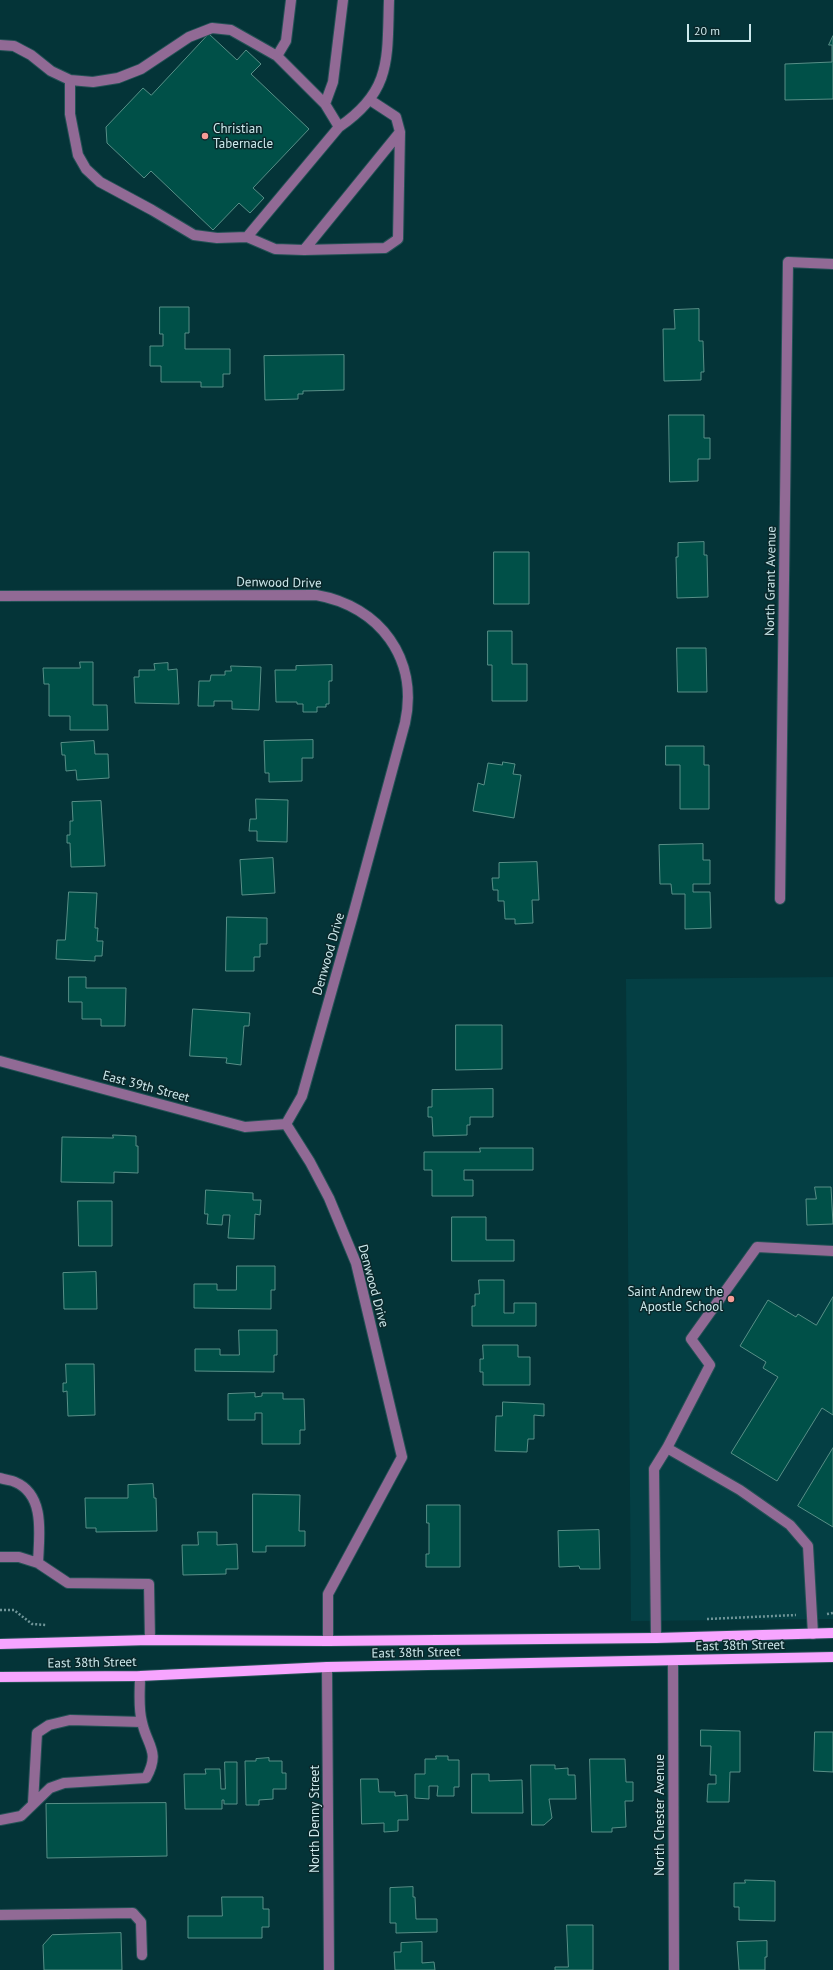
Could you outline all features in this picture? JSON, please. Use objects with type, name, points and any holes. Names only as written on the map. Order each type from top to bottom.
[{"type":"main road","name":"East 38th Street","points":[[0,1644],[150,1640],[328,1641],[656,1638],[833,1633]]},
{"type":"main road","name":"East 38th Street","points":[[0,1677],[140,1676],[327,1667],[833,1657]]},
{"type":"street","points":[[276,56],[286,41],[291,0]]},
{"type":"street","points":[[325,104],[333,82],[343,0]]},
{"type":"street","points":[[247,237],[339,127],[355,116],[370,100],[381,80],[385,65],[389,0]]},
{"type":"street","points":[[0,45],[14,46],[31,55],[51,71],[70,80],[93,82],[118,78],[141,69],[189,37],[212,28],[231,30],[276,56],[325,104],[339,127]]},
{"type":"street","points":[[70,80],[70,114],[78,155],[86,169],[100,182],[194,235],[218,238],[247,237],[275,248],[304,250],[385,248],[398,239],[400,132],[396,117],[370,100]]},
{"type":"street","points":[[304,250],[400,132]]},
{"type":"street","name":"North Grant Avenue","points":[[780,899],[788,262],[833,264]]},
{"type":"street","name":"Denwood Drive","points":[[0,596],[316,595],[347,603],[364,613],[387,634],[398,652],[407,683],[408,702],[404,723],[354,915],[302,1096],[286,1124],[323,1186],[338,1216],[356,1263],[402,1457],[328,1594],[328,1641]]},
{"type":"street","name":"East 39th Street","points":[[0,1061],[244,1128],[286,1124]]},
{"type":"street","points":[[656,1638],[654,1469],[667,1448],[710,1365],[691,1339],[757,1247],[833,1251]]},
{"type":"street","points":[[667,1448],[740,1490],[790,1525],[808,1546],[813,1634]]},
{"type":"street","points":[[0,1478],[16,1482],[30,1492],[36,1503],[40,1525],[38,1563]]},
{"type":"street","points":[[0,1557],[19,1557],[38,1563],[68,1583],[149,1584],[150,1640]]},
{"type":"street","name":"North Chester Avenue","points":[[673,1660],[674,1970]]},
{"type":"street","name":"North Denny Street","points":[[327,1667],[329,1970]]},
{"type":"street","points":[[0,1820],[20,1816],[33,1802],[50,1788],[64,1782],[146,1778],[152,1768],[152,1747],[142,1722],[140,1676]]},
{"type":"street","points":[[33,1802],[37,1734],[49,1725],[70,1720],[142,1722]]},
{"type":"street","points":[[0,1915],[132,1913],[140,1922],[142,1955]]},
{"type":"shaded area","name":"Saint Andrew the Apostle School","points":[[833,977],[833,1619],[631,1621],[626,979]]},
{"type":"building","name":"Christian Tabernacle","points":[[209,34],[237,60],[246,50],[261,64],[251,74],[309,129],[253,188],[264,198],[250,213],[239,203],[213,230],[151,171],[144,178],[107,143],[106,127],[143,88],[151,95]]},
{"type":"building","points":[[833,36],[833,99],[785,100],[785,64],[832,62],[832,45],[829,45]]},
{"type":"building","points":[[160,307],[189,307],[189,333],[185,333],[185,349],[230,349],[230,374],[223,374],[223,387],[201,387],[201,382],[161,382],[161,366],[150,366],[150,346],[163,346],[163,334],[160,334]]},
{"type":"building","points":[[699,309],[699,341],[703,341],[704,372],[701,372],[701,380],[664,381],[663,329],[675,329],[674,310]]},
{"type":"building","points":[[344,355],[344,390],[303,391],[303,394],[298,394],[298,399],[265,400],[264,356]]},
{"type":"building","points":[[669,415],[704,415],[704,438],[710,438],[710,459],[698,459],[698,481],[670,482]]},
{"type":"building","points":[[704,542],[704,555],[707,555],[708,597],[677,598],[676,557],[678,557],[678,543]]},
{"type":"building","points":[[494,552],[529,552],[529,604],[494,604]]},
{"type":"building","points":[[488,631],[512,631],[512,664],[527,664],[527,701],[492,701],[492,665],[488,665]]},
{"type":"building","points":[[677,648],[706,648],[707,692],[678,692]]},
{"type":"building","points":[[80,662],[93,662],[93,705],[107,705],[108,730],[70,730],[70,716],[49,716],[49,684],[44,684],[43,668],[80,668]]},
{"type":"building","points":[[168,663],[168,670],[177,669],[179,704],[135,703],[134,677],[139,677],[139,670],[155,670],[154,664]]},
{"type":"building","points":[[332,665],[332,681],[329,681],[329,704],[326,704],[326,707],[317,707],[317,712],[303,712],[303,704],[297,704],[297,702],[276,702],[275,670],[296,670],[296,666]]},
{"type":"building","points":[[231,666],[261,667],[259,710],[232,709],[232,701],[214,701],[214,706],[198,706],[199,681],[210,681],[211,675],[225,675],[225,671],[231,671]]},
{"type":"building","points":[[313,740],[313,758],[302,758],[302,781],[269,782],[269,773],[265,773],[264,741]]},
{"type":"building","points":[[94,741],[95,754],[108,754],[109,778],[77,780],[76,770],[66,771],[65,755],[62,755],[61,743]]},
{"type":"building","points":[[666,746],[704,746],[704,765],[709,765],[709,809],[680,809],[680,765],[666,765]]},
{"type":"building","points":[[503,762],[515,764],[513,774],[521,775],[514,818],[473,811],[478,783],[484,785],[488,763],[502,765]]},
{"type":"building","points":[[256,799],[288,800],[287,842],[257,841],[257,831],[249,831],[250,819],[256,819]]},
{"type":"building","points":[[101,801],[105,866],[71,867],[70,843],[67,843],[67,835],[70,835],[70,821],[73,821],[72,802]]},
{"type":"building","points":[[703,844],[703,860],[710,860],[710,884],[693,884],[693,892],[710,892],[711,928],[685,929],[685,894],[672,894],[671,884],[660,884],[659,845]]},
{"type":"building","points":[[273,858],[275,893],[242,895],[240,860]]},
{"type":"building","points":[[537,862],[539,900],[532,900],[533,923],[515,924],[515,919],[505,919],[504,901],[498,901],[498,890],[493,890],[492,878],[499,878],[499,863]]},
{"type":"building","points":[[69,892],[97,893],[95,928],[98,928],[97,941],[103,941],[102,956],[95,956],[95,961],[56,959],[57,940],[65,940]]},
{"type":"building","points":[[227,917],[267,918],[267,944],[260,944],[260,957],[254,957],[254,971],[226,971]]},
{"type":"building","points":[[69,977],[86,977],[86,988],[126,988],[125,1026],[101,1026],[101,1019],[82,1019],[82,1002],[69,1002]]},
{"type":"building","points":[[193,1009],[250,1013],[249,1026],[244,1026],[241,1065],[226,1063],[227,1058],[190,1056]]},
{"type":"building","points":[[456,1025],[502,1025],[502,1069],[456,1070]]},
{"type":"building","points":[[493,1089],[493,1117],[470,1117],[470,1125],[467,1125],[467,1135],[433,1136],[432,1117],[428,1117],[428,1107],[432,1107],[432,1090]]},
{"type":"building","points":[[113,1135],[136,1136],[136,1146],[138,1146],[138,1173],[114,1172],[114,1183],[61,1182],[62,1137],[113,1138]]},
{"type":"building","points":[[480,1148],[533,1148],[533,1170],[464,1170],[464,1180],[473,1180],[473,1196],[432,1196],[432,1170],[424,1170],[424,1152],[480,1152]]},
{"type":"building","points":[[815,1187],[831,1187],[833,1224],[807,1225],[806,1199],[816,1199]]},
{"type":"building","points":[[206,1190],[253,1193],[253,1200],[261,1200],[260,1215],[255,1214],[254,1239],[228,1238],[230,1215],[223,1215],[222,1225],[207,1224],[208,1214],[205,1214]]},
{"type":"building","points":[[78,1201],[112,1201],[112,1246],[79,1246]]},
{"type":"building","points":[[452,1217],[486,1217],[486,1240],[514,1240],[514,1261],[452,1261]]},
{"type":"building","points":[[237,1266],[275,1266],[275,1290],[271,1290],[271,1309],[194,1308],[194,1284],[217,1284],[217,1290],[236,1290]]},
{"type":"building","points":[[96,1272],[97,1309],[64,1309],[63,1273]]},
{"type":"building","points":[[479,1280],[504,1280],[504,1313],[514,1313],[514,1303],[536,1303],[536,1326],[472,1326],[472,1306],[475,1306],[475,1294],[479,1294]]},
{"type":"building","points":[[833,1297],[833,1415],[822,1408],[777,1481],[731,1453],[778,1377],[763,1368],[766,1362],[740,1346],[768,1300],[796,1317],[798,1314],[816,1325]]},
{"type":"building","points":[[239,1330],[277,1330],[277,1355],[274,1355],[274,1372],[195,1371],[195,1349],[220,1349],[220,1355],[239,1355]]},
{"type":"building","points":[[483,1345],[518,1345],[518,1357],[530,1357],[530,1385],[483,1385],[483,1372],[480,1372],[480,1359],[483,1359]]},
{"type":"building","points":[[66,1364],[94,1364],[95,1415],[68,1416],[67,1391],[63,1392],[63,1383],[66,1383]]},
{"type":"building","points":[[255,1393],[255,1397],[262,1396],[262,1393],[283,1393],[283,1399],[304,1399],[305,1430],[300,1430],[300,1444],[262,1444],[262,1413],[255,1413],[255,1420],[228,1420],[228,1394]]},
{"type":"building","points":[[503,1402],[544,1404],[544,1416],[534,1415],[534,1439],[528,1439],[527,1452],[495,1451],[496,1416],[502,1416]]},
{"type":"building","points":[[833,1448],[833,1527],[798,1506]]},
{"type":"building","points":[[153,1484],[154,1498],[156,1498],[157,1531],[96,1532],[96,1528],[86,1528],[85,1498],[128,1498],[128,1485]]},
{"type":"building","points":[[253,1494],[300,1495],[299,1531],[305,1531],[305,1546],[266,1546],[266,1552],[253,1552]]},
{"type":"building","points":[[427,1505],[460,1505],[460,1567],[426,1567],[426,1554],[429,1554],[429,1523],[427,1523]]},
{"type":"building","points":[[599,1530],[600,1569],[580,1569],[579,1566],[559,1567],[558,1531]]},
{"type":"building","points":[[198,1532],[217,1532],[217,1545],[237,1544],[238,1569],[226,1569],[226,1574],[183,1575],[182,1545],[198,1545]]},
{"type":"building","points":[[701,1730],[740,1731],[740,1772],[730,1772],[729,1802],[707,1802],[708,1784],[716,1784],[716,1775],[710,1775],[711,1746],[701,1746]]},
{"type":"building","points":[[815,1732],[833,1732],[833,1772],[814,1771]]},
{"type":"building","points":[[436,1756],[448,1756],[448,1760],[459,1760],[459,1787],[454,1787],[454,1796],[437,1796],[438,1786],[429,1786],[429,1799],[415,1798],[415,1774],[425,1774],[425,1759],[436,1759]]},
{"type":"building","points":[[269,1758],[269,1761],[282,1761],[282,1773],[286,1773],[286,1789],[273,1789],[273,1799],[259,1800],[259,1805],[246,1805],[245,1761],[256,1761],[256,1759]]},
{"type":"building","points":[[590,1759],[625,1759],[626,1782],[633,1782],[633,1801],[625,1801],[626,1827],[612,1828],[612,1832],[592,1832]]},
{"type":"building","points":[[225,1762],[237,1762],[237,1804],[224,1804],[224,1800],[222,1800],[222,1809],[185,1809],[184,1774],[206,1774],[205,1769],[220,1769],[221,1789],[225,1789]]},
{"type":"building","points":[[531,1765],[555,1765],[555,1769],[568,1768],[568,1775],[575,1775],[576,1799],[549,1799],[552,1818],[544,1825],[532,1825]]},
{"type":"building","points":[[472,1774],[489,1774],[489,1781],[522,1780],[523,1813],[472,1813]]},
{"type":"building","points":[[361,1779],[378,1779],[379,1792],[395,1792],[395,1796],[407,1795],[408,1820],[398,1820],[398,1831],[384,1832],[384,1823],[362,1824]]},
{"type":"building","points":[[166,1803],[167,1856],[47,1858],[46,1804]]},
{"type":"building","points":[[745,1880],[775,1881],[775,1921],[739,1920],[739,1907],[734,1907],[734,1883],[745,1883]]},
{"type":"building","points":[[413,1887],[416,1919],[437,1919],[437,1932],[396,1933],[396,1923],[390,1923],[390,1888]]},
{"type":"building","points":[[222,1897],[263,1897],[263,1909],[269,1909],[269,1927],[262,1927],[262,1938],[188,1938],[188,1916],[222,1916]]},
{"type":"building","points":[[567,1925],[593,1925],[593,1970],[555,1970],[555,1967],[568,1967]]},
{"type":"building","points":[[121,1933],[122,1970],[44,1970],[43,1945],[52,1935]]},
{"type":"building","points":[[767,1941],[765,1970],[739,1970],[737,1942]]},
{"type":"building","points":[[422,1942],[422,1963],[434,1962],[435,1970],[395,1970],[394,1952],[401,1952],[401,1943]]},
{"type":"place","name":"Christian Tabernacle","points":[[205,136]]},
{"type":"place","name":"Saint Andrew the Apostle School","points":[[731,1299]]}]
